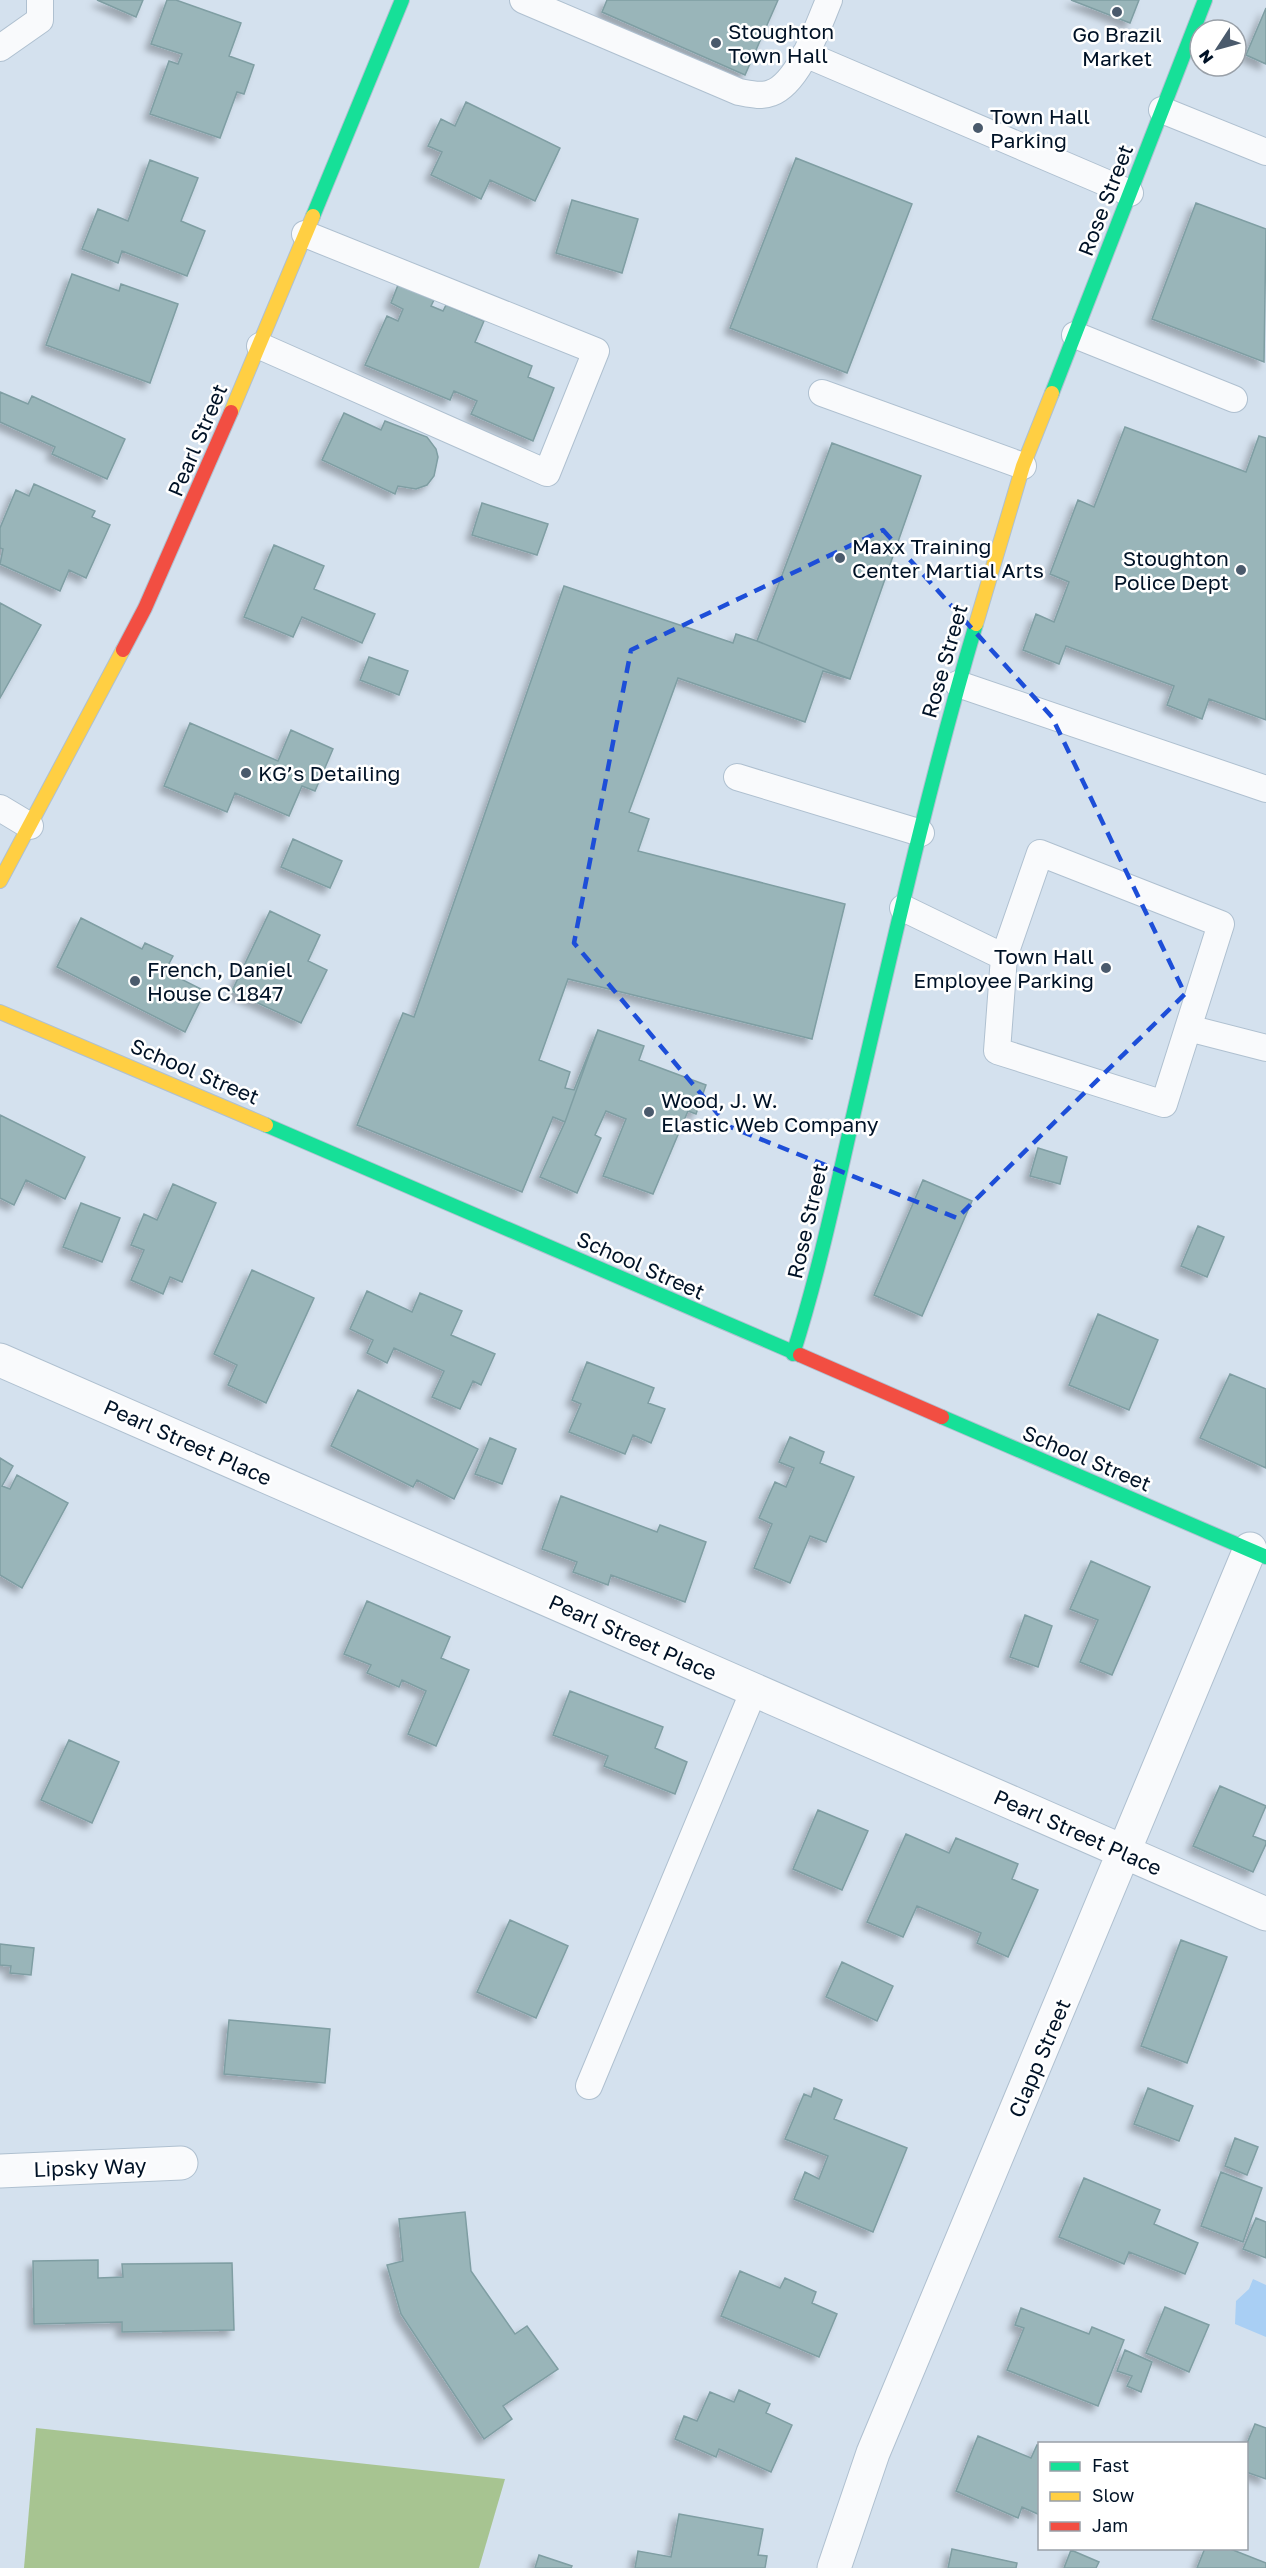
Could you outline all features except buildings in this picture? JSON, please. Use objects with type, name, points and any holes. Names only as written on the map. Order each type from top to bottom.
[{"type":"street","name":"Pearl Street","points":[[0,881],[145,608],[260,346],[402,0]]},
{"type":"street","name":"Rose Street","points":[[792,1354],[811,1298],[958,684],[1023,466],[1205,0]]},
{"type":"street","name":"School Street","points":[[0,1012],[312,1144],[792,1354],[1258,1553]]},
{"type":"street","name":"Pearl Street Place","points":[[0,1360],[1266,1914]]},
{"type":"street","name":"Clapp Street","points":[[834,2568],[873,2453],[1125,1852],[1258,1553]]},
{"type":"street","name":"Lipsky Way","points":[[0,2171],[181,2163]]},
{"type":"lane","points":[[0,48],[40,20],[40,0]]},
{"type":"lane","points":[[523,0],[739,92],[757,95],[773,93],[791,77],[805,54],[829,0]]},
{"type":"lane","points":[[805,54],[1130,193]]},
{"type":"lane","points":[[1162,110],[1266,152]]},
{"type":"lane","points":[[260,346],[547,473],[596,351],[305,234]]},
{"type":"lane","points":[[1075,335],[1234,399]]},
{"type":"lane","points":[[822,393],[1023,466]]},
{"type":"lane","points":[[958,684],[1266,789]]},
{"type":"lane","points":[[736,777],[921,833]]},
{"type":"lane","points":[[0,808],[30,826]]},
{"type":"lane","points":[[1040,853],[1221,924],[1164,1104],[997,1051],[1004,957],[1040,853]]},
{"type":"lane","points":[[903,908],[1004,957]]},
{"type":"lane","points":[[1188,1028],[1266,1048]]},
{"type":"lane","points":[[589,2086],[754,1690]]},
{"type":"highlighted area","points":[[883,530],[1052,717],[1185,994],[957,1218],[728,1126],[574,943],[631,650]]},
{"type":"green space","points":[[36,2428],[505,2479],[479,2568],[24,2568]]},
{"type":"water","points":[[1253,2279],[1266,2285],[1266,2337],[1235,2324],[1236,2301],[1249,2289]]},
{"type":"traffic: fast","points":[[313,216],[402,0]]},
{"type":"traffic: fast","points":[[1052,393],[1205,0]]},
{"type":"traffic: fast","points":[[793,1354],[821,1254],[929,796],[976,624]]},
{"type":"traffic: fast","points":[[266,1125],[800,1355]]},
{"type":"traffic: fast","points":[[942,1417],[1266,1557]]},
{"type":"traffic: slow","points":[[231,412],[313,216]]},
{"type":"traffic: slow","points":[[976,624],[1023,466],[1052,393]]},
{"type":"traffic: slow","points":[[0,881],[123,650]]},
{"type":"traffic: slow","points":[[0,1012],[266,1125]]},
{"type":"traffic: jam","points":[[123,650],[145,608],[231,412]]},
{"type":"traffic: jam","points":[[800,1355],[942,1417]]},
{"type":"place","name":"Go Brazil Market","points":[[1117,12]]},
{"type":"place","name":"Stoughton Town Hall","points":[[716,43]]},
{"type":"place","name":"Town Hall Parking","points":[[978,128]]},
{"type":"place","name":"Maxx Training Center Martial Arts","points":[[840,558]]},
{"type":"place","name":"Stoughton Police Dept","points":[[1241,570]]},
{"type":"place","name":"KG’s Detailing","points":[[246,773]]},
{"type":"place","name":"Town Hall Employee Parking","points":[[1106,968]]},
{"type":"place","name":"French, Daniel House C 1847","points":[[135,981]]},
{"type":"place","name":"Wood, J. W. Elastic Web Company","points":[[649,1112]]}]
